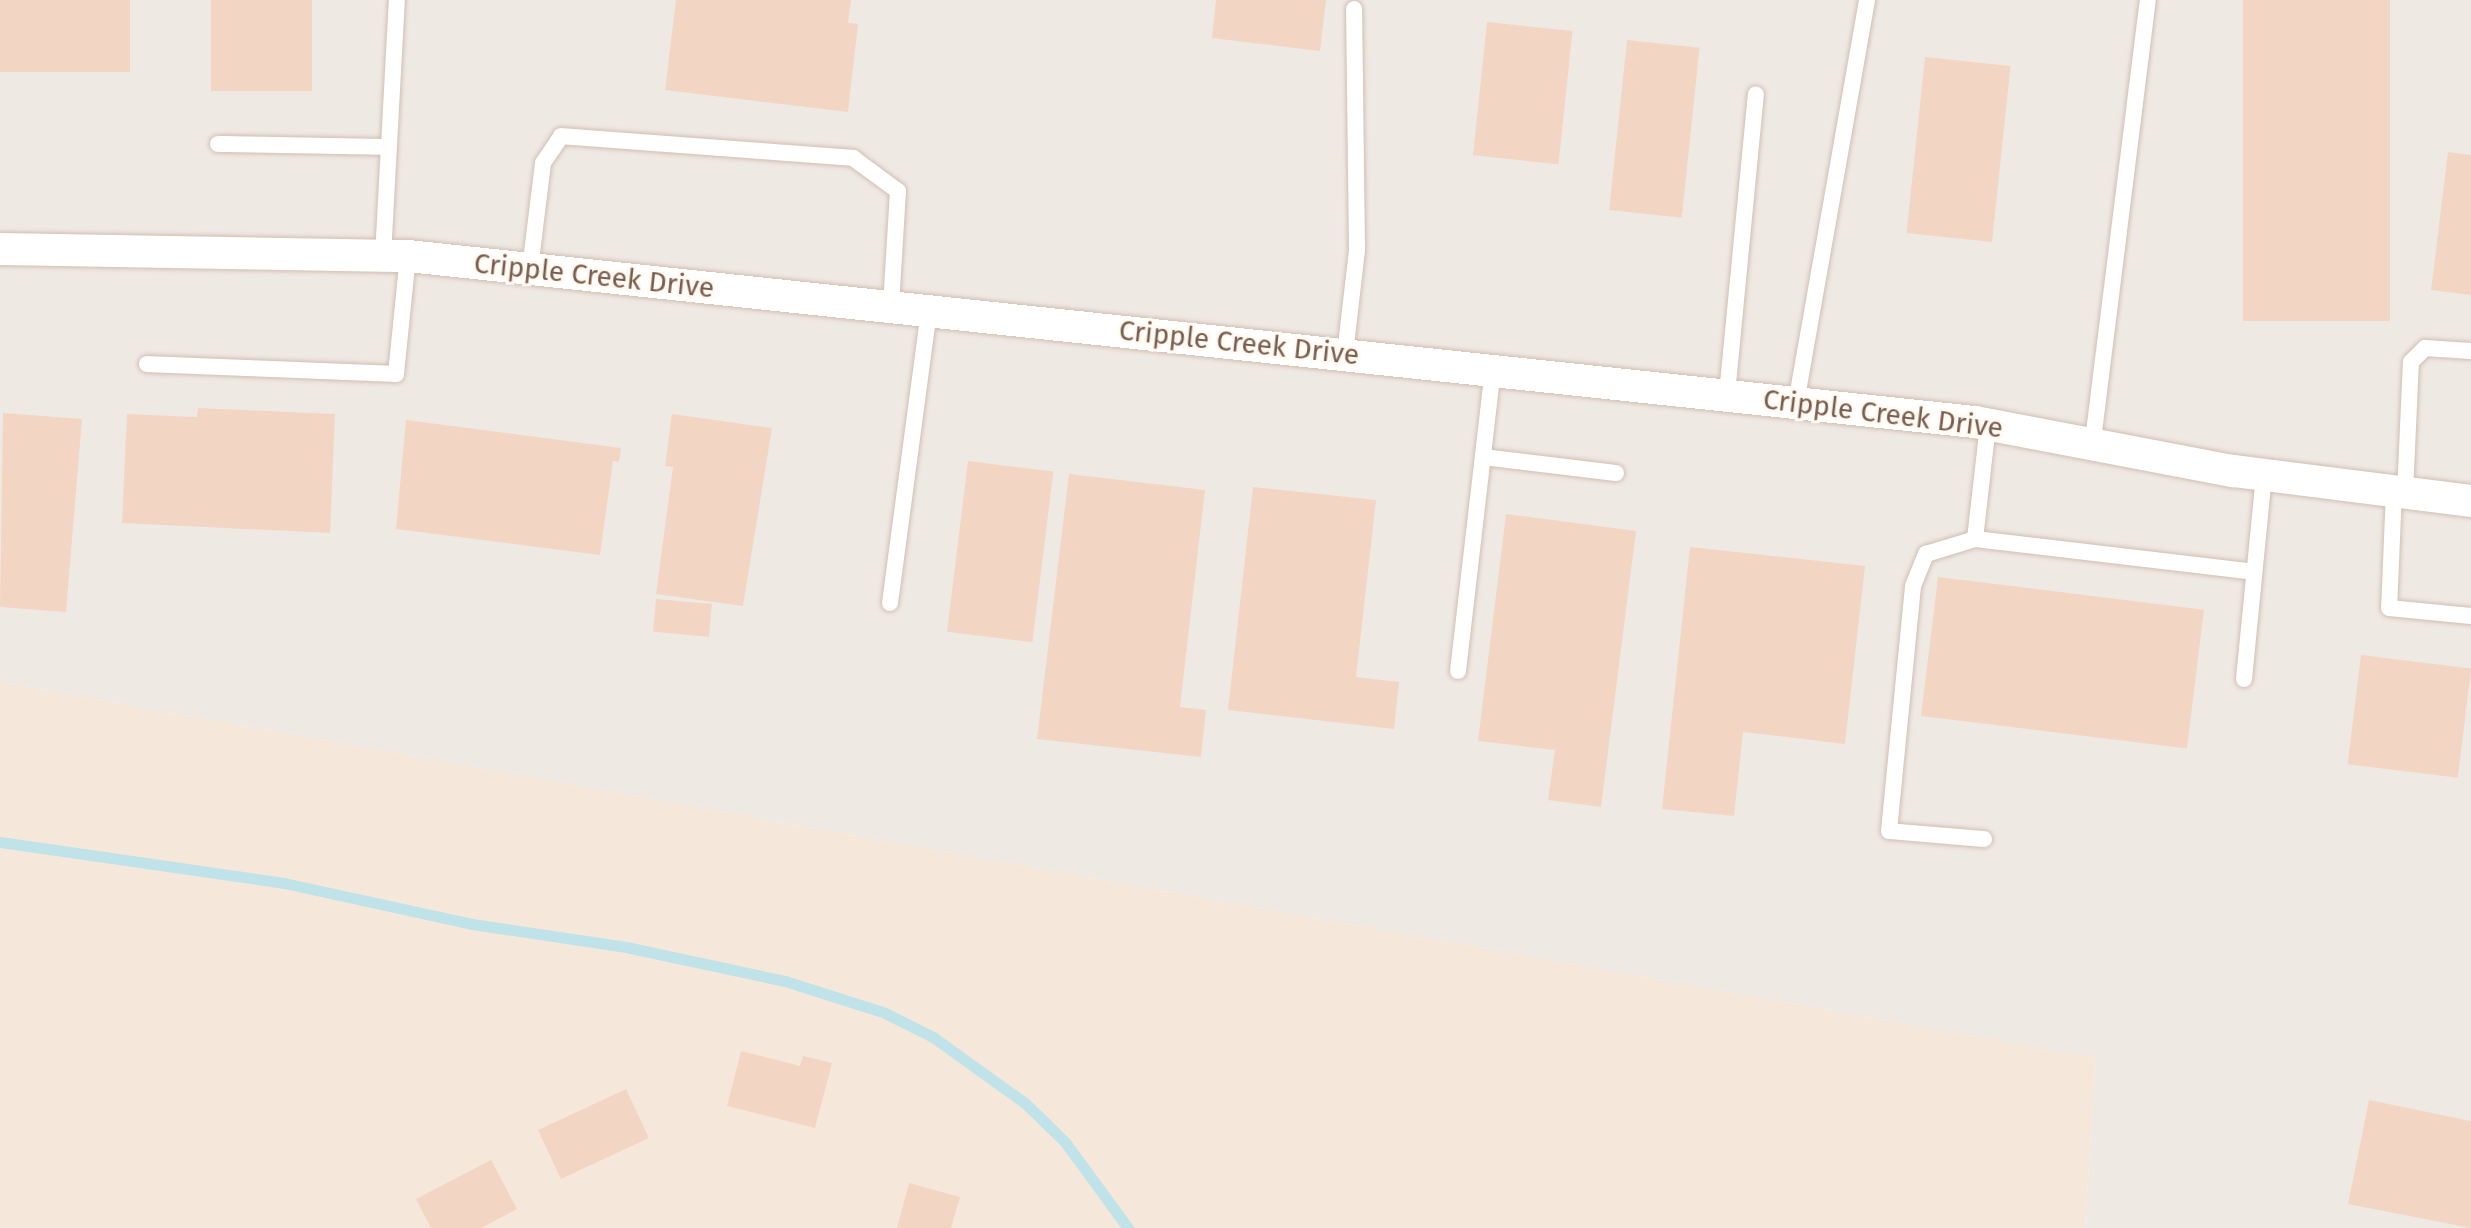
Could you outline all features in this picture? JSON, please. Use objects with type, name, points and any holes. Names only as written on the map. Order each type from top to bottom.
[{"type":"street","name":"Cripple Creek Drive","points":[[0,249],[396,256],[530,269],[1727,394],[1988,425],[2092,448],[2264,475],[2471,501]]},
{"type":"lane","points":[[147,364],[396,374],[396,256],[389,147],[397,0]]},
{"type":"lane","points":[[1796,403],[1867,0]]},
{"type":"lane","points":[[2092,448],[2148,0]]},
{"type":"lane","points":[[1345,354],[1357,250],[1354,9]]},
{"type":"lane","points":[[1727,394],[1756,94]]},
{"type":"lane","points":[[530,269],[543,163],[561,136],[853,158],[898,191],[891,307]]},
{"type":"lane","points":[[218,144],[389,147]]},
{"type":"lane","points":[[890,603],[929,311]]},
{"type":"lane","points":[[2471,351],[2425,348],[2411,362],[2389,608],[2471,616]]},
{"type":"lane","points":[[1458,671],[1493,369]]},
{"type":"lane","points":[[1975,539],[1988,425]]},
{"type":"lane","points":[[1483,457],[1616,473]]},
{"type":"lane","points":[[2244,679],[2264,475]]},
{"type":"lane","points":[[1984,839],[1889,831],[1913,586],[1926,554],[1975,539],[2254,572]]},
{"type":"shaded area","points":[[0,0],[2471,0],[2471,1228],[2085,1228],[2096,1058],[0,682]]},
{"type":"shaded area","points":[[0,682],[2096,1058],[2085,1228],[0,1228]]},
{"type":"building","points":[[0,0],[130,0],[130,72],[0,72]]},
{"type":"building","points":[[211,0],[312,0],[312,91],[211,91]]},
{"type":"building","points":[[676,0],[851,0],[848,23],[858,24],[848,112],[665,90]]},
{"type":"building","points":[[1216,0],[1326,0],[1320,51],[1212,38]]},
{"type":"building","points":[[2243,0],[2390,0],[2390,321],[2243,321]]},
{"type":"building","points":[[1487,22],[1573,31],[1559,164],[1473,155]]},
{"type":"building","points":[[1627,40],[1700,48],[1682,218],[1609,210]]},
{"type":"building","points":[[1925,57],[2011,66],[1992,242],[1906,233]]},
{"type":"building","points":[[2448,152],[2471,155],[2471,295],[2431,290]]},
{"type":"building","points":[[198,408],[335,414],[330,533],[122,523],[127,414],[197,417]]},
{"type":"building","points":[[3,413],[82,419],[66,612],[0,607]]},
{"type":"building","points":[[672,414],[772,428],[743,606],[656,594],[673,467],[665,466]]},
{"type":"building","points":[[406,420],[621,448],[619,462],[613,461],[600,555],[396,529]]},
{"type":"building","points":[[968,461],[1053,471],[1032,642],[947,632]]},
{"type":"building","points":[[1069,474],[1205,490],[1180,707],[1206,710],[1201,757],[1037,739]]},
{"type":"building","points":[[1253,487],[1376,500],[1356,677],[1399,682],[1394,729],[1228,710]]},
{"type":"building","points":[[1506,514],[1636,531],[1601,807],[1548,800],[1555,750],[1478,741]]},
{"type":"building","points":[[1690,547],[1865,566],[1845,744],[1743,732],[1734,816],[1662,809]]},
{"type":"building","points":[[1938,577],[2204,610],[2187,749],[1921,716]]},
{"type":"building","points":[[656,599],[712,604],[709,637],[653,632]]},
{"type":"building","points":[[2361,655],[2471,669],[2458,778],[2348,764]]},
{"type":"building","points":[[741,1051],[800,1066],[803,1056],[832,1063],[815,1128],[727,1106]]},
{"type":"building","points":[[626,1089],[649,1138],[561,1179],[538,1130]]},
{"type":"building","points":[[2369,1100],[2471,1121],[2471,1228],[2348,1204]]},
{"type":"building","points":[[491,1160],[517,1209],[481,1228],[431,1228],[416,1199]]},
{"type":"building","points":[[909,1183],[960,1197],[951,1228],[897,1228]]},
{"type":"waterway","points":[[0,842],[284,883],[472,924],[626,947],[785,981],[883,1012],[933,1037],[1025,1103],[1065,1142],[1128,1228]]}]
